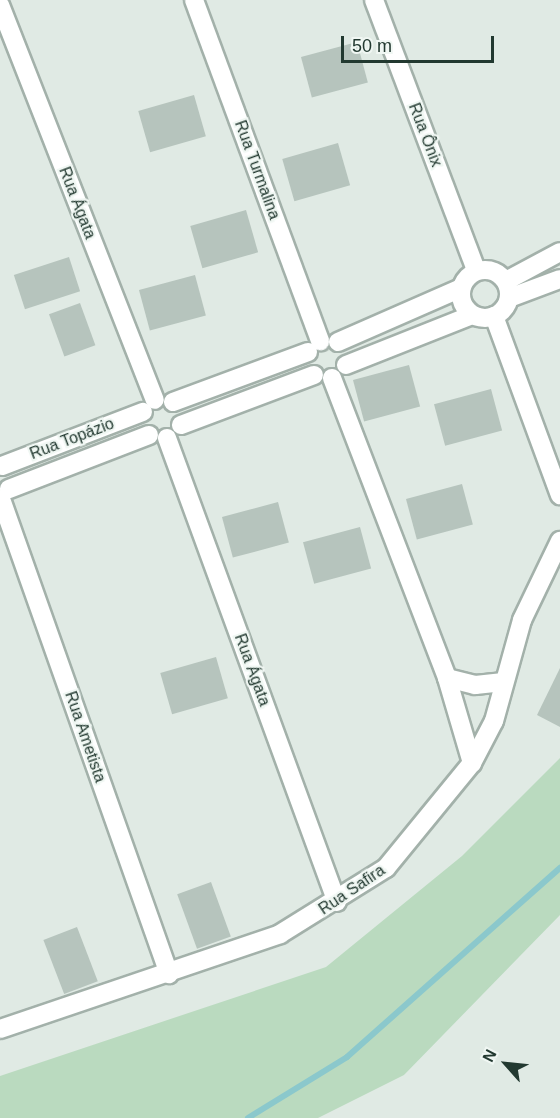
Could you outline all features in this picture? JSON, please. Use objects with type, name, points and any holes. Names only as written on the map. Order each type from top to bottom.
[{"type":"street","name":"Rua Turmalina","points":[[195,0],[322,345]]},
{"type":"street","name":"Rua Ônix","points":[[374,0],[476,270]]},
{"type":"street","name":"Rua Ágata","points":[[0,5],[157,405],[158,437],[337,902]]},
{"type":"street","points":[[560,252],[507,290],[494,316],[560,495]]},
{"type":"street","points":[[472,315],[462,303],[461,288],[476,270],[493,271],[507,290]]},
{"type":"street","points":[[507,290],[560,279]]},
{"type":"street","name":"Rua Topázio","points":[[1,466],[157,405],[322,345],[461,288]]},
{"type":"street","points":[[158,437],[181,425],[323,377],[346,365],[472,315],[494,316]]},
{"type":"street","points":[[322,345],[346,365]]},
{"type":"street","points":[[322,345],[323,377],[447,678],[472,763]]},
{"type":"street","points":[[157,405],[181,425]]},
{"type":"street","name":"Rua Topázio","points":[[4,496],[158,437]]},
{"type":"street","name":"Rua Ametista","points":[[1,466],[4,496],[169,974]]},
{"type":"street","name":"Rua Safira","points":[[0,1029],[169,974],[280,934],[337,902],[386,868],[430,820],[472,763],[494,721],[522,620],[560,541]]},
{"type":"street","points":[[447,678],[475,685],[504,682]]},
{"type":"green space","points":[[560,758],[560,915],[404,1075],[318,1118],[0,1118],[0,1076],[326,967],[462,856]]},
{"type":"building","points":[[357,42],[368,83],[312,98],[301,57]]},
{"type":"building","points":[[194,95],[206,136],[150,152],[138,111]]},
{"type":"building","points":[[338,143],[350,185],[294,201],[282,159]]},
{"type":"building","points":[[246,210],[258,252],[202,268],[190,226]]},
{"type":"building","points":[[69,257],[80,291],[25,309],[14,275]]},
{"type":"building","points":[[195,275],[206,316],[150,331],[139,290]]},
{"type":"building","points":[[80,303],[95,345],[64,357],[49,314]]},
{"type":"building","points":[[409,365],[420,407],[364,422],[353,380]]},
{"type":"building","points":[[491,389],[502,431],[445,446],[434,404]]},
{"type":"building","points":[[462,484],[473,525],[417,540],[406,499]]},
{"type":"building","points":[[278,502],[289,543],[233,558],[222,517]]},
{"type":"building","points":[[360,527],[371,569],[314,584],[303,542]]},
{"type":"building","points":[[216,657],[228,698],[172,714],[160,673]]},
{"type":"building","points":[[560,668],[560,727],[537,715]]},
{"type":"building","points":[[211,882],[231,937],[197,949],[177,894]]},
{"type":"building","points":[[77,927],[98,981],[64,994],[43,940]]},
{"type":"waterway","points":[[248,1118],[347,1057],[560,868]]}]
